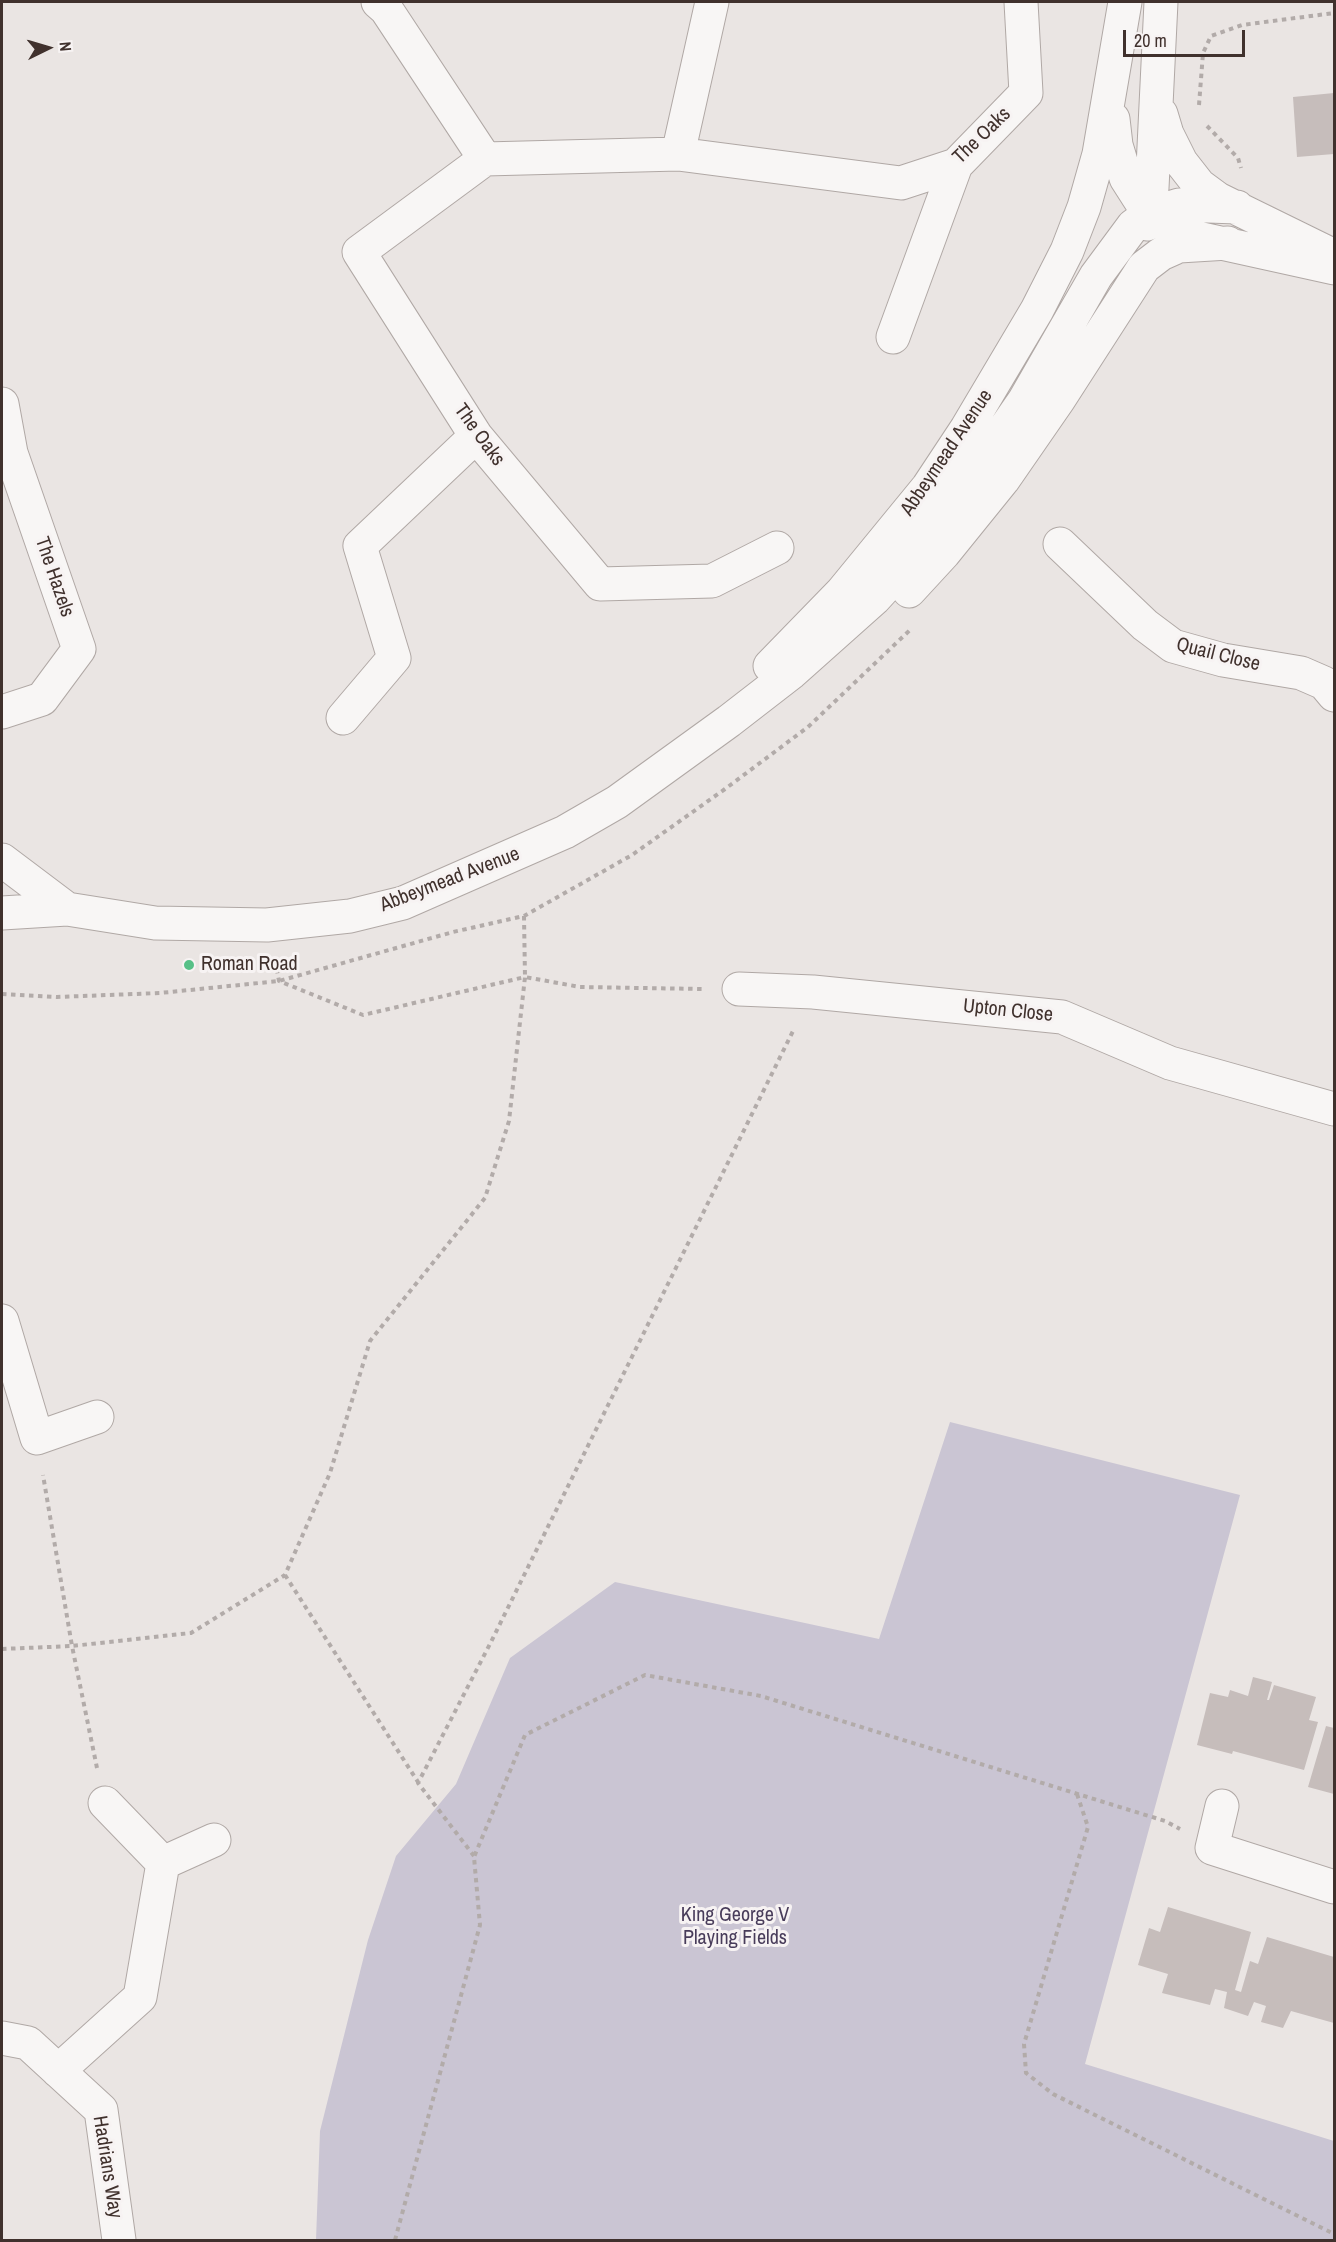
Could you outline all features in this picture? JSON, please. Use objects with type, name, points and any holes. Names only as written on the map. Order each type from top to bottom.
[{"type":"street","points":[[378,2],[386,9],[485,159]]},
{"type":"street","points":[[678,154],[712,2]]},
{"type":"street","name":"The Oaks","points":[[777,548],[712,581],[600,584],[476,436],[359,252],[485,159],[678,154],[901,183],[956,165],[1026,93],[1021,2]]},
{"type":"street","name":"Abbeymead Avenue","points":[[669,766],[842,592],[928,487],[967,428],[1021,337],[1066,251],[1084,207],[1099,154],[1125,2]]},
{"type":"street","name":"Abbeymead Avenue","points":[[1126,291],[1140,252],[1149,214],[1161,2]]},
{"type":"street","name":"Abbeymead Avenue","points":[[1114,73],[1112,110],[1116,145],[1126,178],[1149,214],[1181,232],[1228,243]]},
{"type":"street","name":"Abbeymead Avenue","points":[[1157,77],[1159,105],[1167,134],[1180,162],[1199,185],[1218,199],[1237,207]]},
{"type":"street","points":[[893,337],[956,165]]},
{"type":"street","name":"Abbeymead Avenue","points":[[2,913],[67,909],[155,923],[267,925],[350,916],[403,903],[565,832],[617,802],[669,766],[791,674],[874,599],[906,564],[963,489],[1024,401],[1113,250],[1133,226],[1149,214],[1179,205],[1237,207]]},
{"type":"street","points":[[1237,207],[1335,257]]},
{"type":"street","points":[[1228,243],[1335,268]]},
{"type":"street","name":"Abbeymead Avenue","points":[[669,766],[722,741],[769,712],[822,673],[885,616],[944,553],[1003,480],[1059,399],[1126,291],[1144,267],[1161,254],[1179,246],[1228,243]]},
{"type":"street","name":"The Hazels","points":[[2,404],[11,453],[79,649],[42,699],[2,712]]},
{"type":"street","points":[[344,718],[394,658],[360,546],[476,436]]},
{"type":"street","name":"Quail Close","points":[[1060,544],[1145,625],[1173,646],[1223,660],[1301,673],[1324,683],[1335,695]]},
{"type":"street","name":"Abbeymead Avenue","points":[[2,860],[67,909]]},
{"type":"street","name":"Upton Close","points":[[739,989],[813,992],[1062,1017],[1170,1063],[1335,1109]]},
{"type":"street","points":[[2,1321],[37,1438],[98,1417]]},
{"type":"street","points":[[105,1803],[163,1863]]},
{"type":"street","points":[[1222,1806],[1212,1848],[1335,1887]]},
{"type":"street","points":[[163,1863],[214,1840]]},
{"type":"street","points":[[58,2071],[140,1997],[163,1863]]},
{"type":"street","name":"Hadrians Way","points":[[2,2038],[28,2043],[101,2110],[119,2241]]},
{"type":"path","points":[[1212,36],[1242,25],[1335,14]]},
{"type":"path","points":[[2,1649],[72,1646],[192,1633],[285,1575],[330,1473],[370,1341],[485,1198],[509,1121],[525,977],[524,915]]},
{"type":"path","points":[[267,925],[279,981],[363,1015],[525,977],[580,987],[739,989]]},
{"type":"path","points":[[418,1783],[491,1642],[813,992]]},
{"type":"path","points":[[37,1438],[72,1646],[105,1803]]},
{"type":"path","points":[[285,1575],[418,1783],[474,1857]]},
{"type":"path","points":[[395,2241],[480,1925],[474,1857],[525,1735],[645,1675],[761,1696],[1165,1821],[1212,1848]]},
{"type":"path","points":[[1076,1793],[1088,1827],[1024,2044],[1026,2073],[1053,2094],[1335,2234]]},
{"type":"green space","name":"King George V Playing Fields","points":[[950,1422],[1240,1495],[1085,2064],[1334,2141],[1334,2240],[316,2240],[320,2131],[368,1940],[396,1856],[456,1784],[510,1658],[615,1582],[879,1639]]},
{"type":"building","points":[[1334,93],[1334,154],[1297,157],[1293,97]]},
{"type":"building","points":[[1253,1677],[1272,1682],[1267,1700],[1269,1700],[1274,1685],[1316,1697],[1309,1720],[1318,1722],[1304,1770],[1233,1751],[1232,1754],[1197,1745],[1210,1693],[1228,1697],[1230,1690],[1248,1696]]},
{"type":"building","points":[[1326,1726],[1334,1728],[1334,1794],[1308,1787]]},
{"type":"building","points":[[1168,1907],[1251,1932],[1235,1990],[1241,1992],[1250,1961],[1258,1964],[1267,1937],[1334,1957],[1334,2023],[1291,2011],[1283,2028],[1261,2022],[1266,2006],[1254,2002],[1248,2016],[1224,2008],[1227,1992],[1215,1989],[1210,2005],[1162,1993],[1168,1974],[1138,1965],[1149,1928],[1160,1932]]},
{"type":"place","name":"Roman Road","points":[[189,965]]}]
